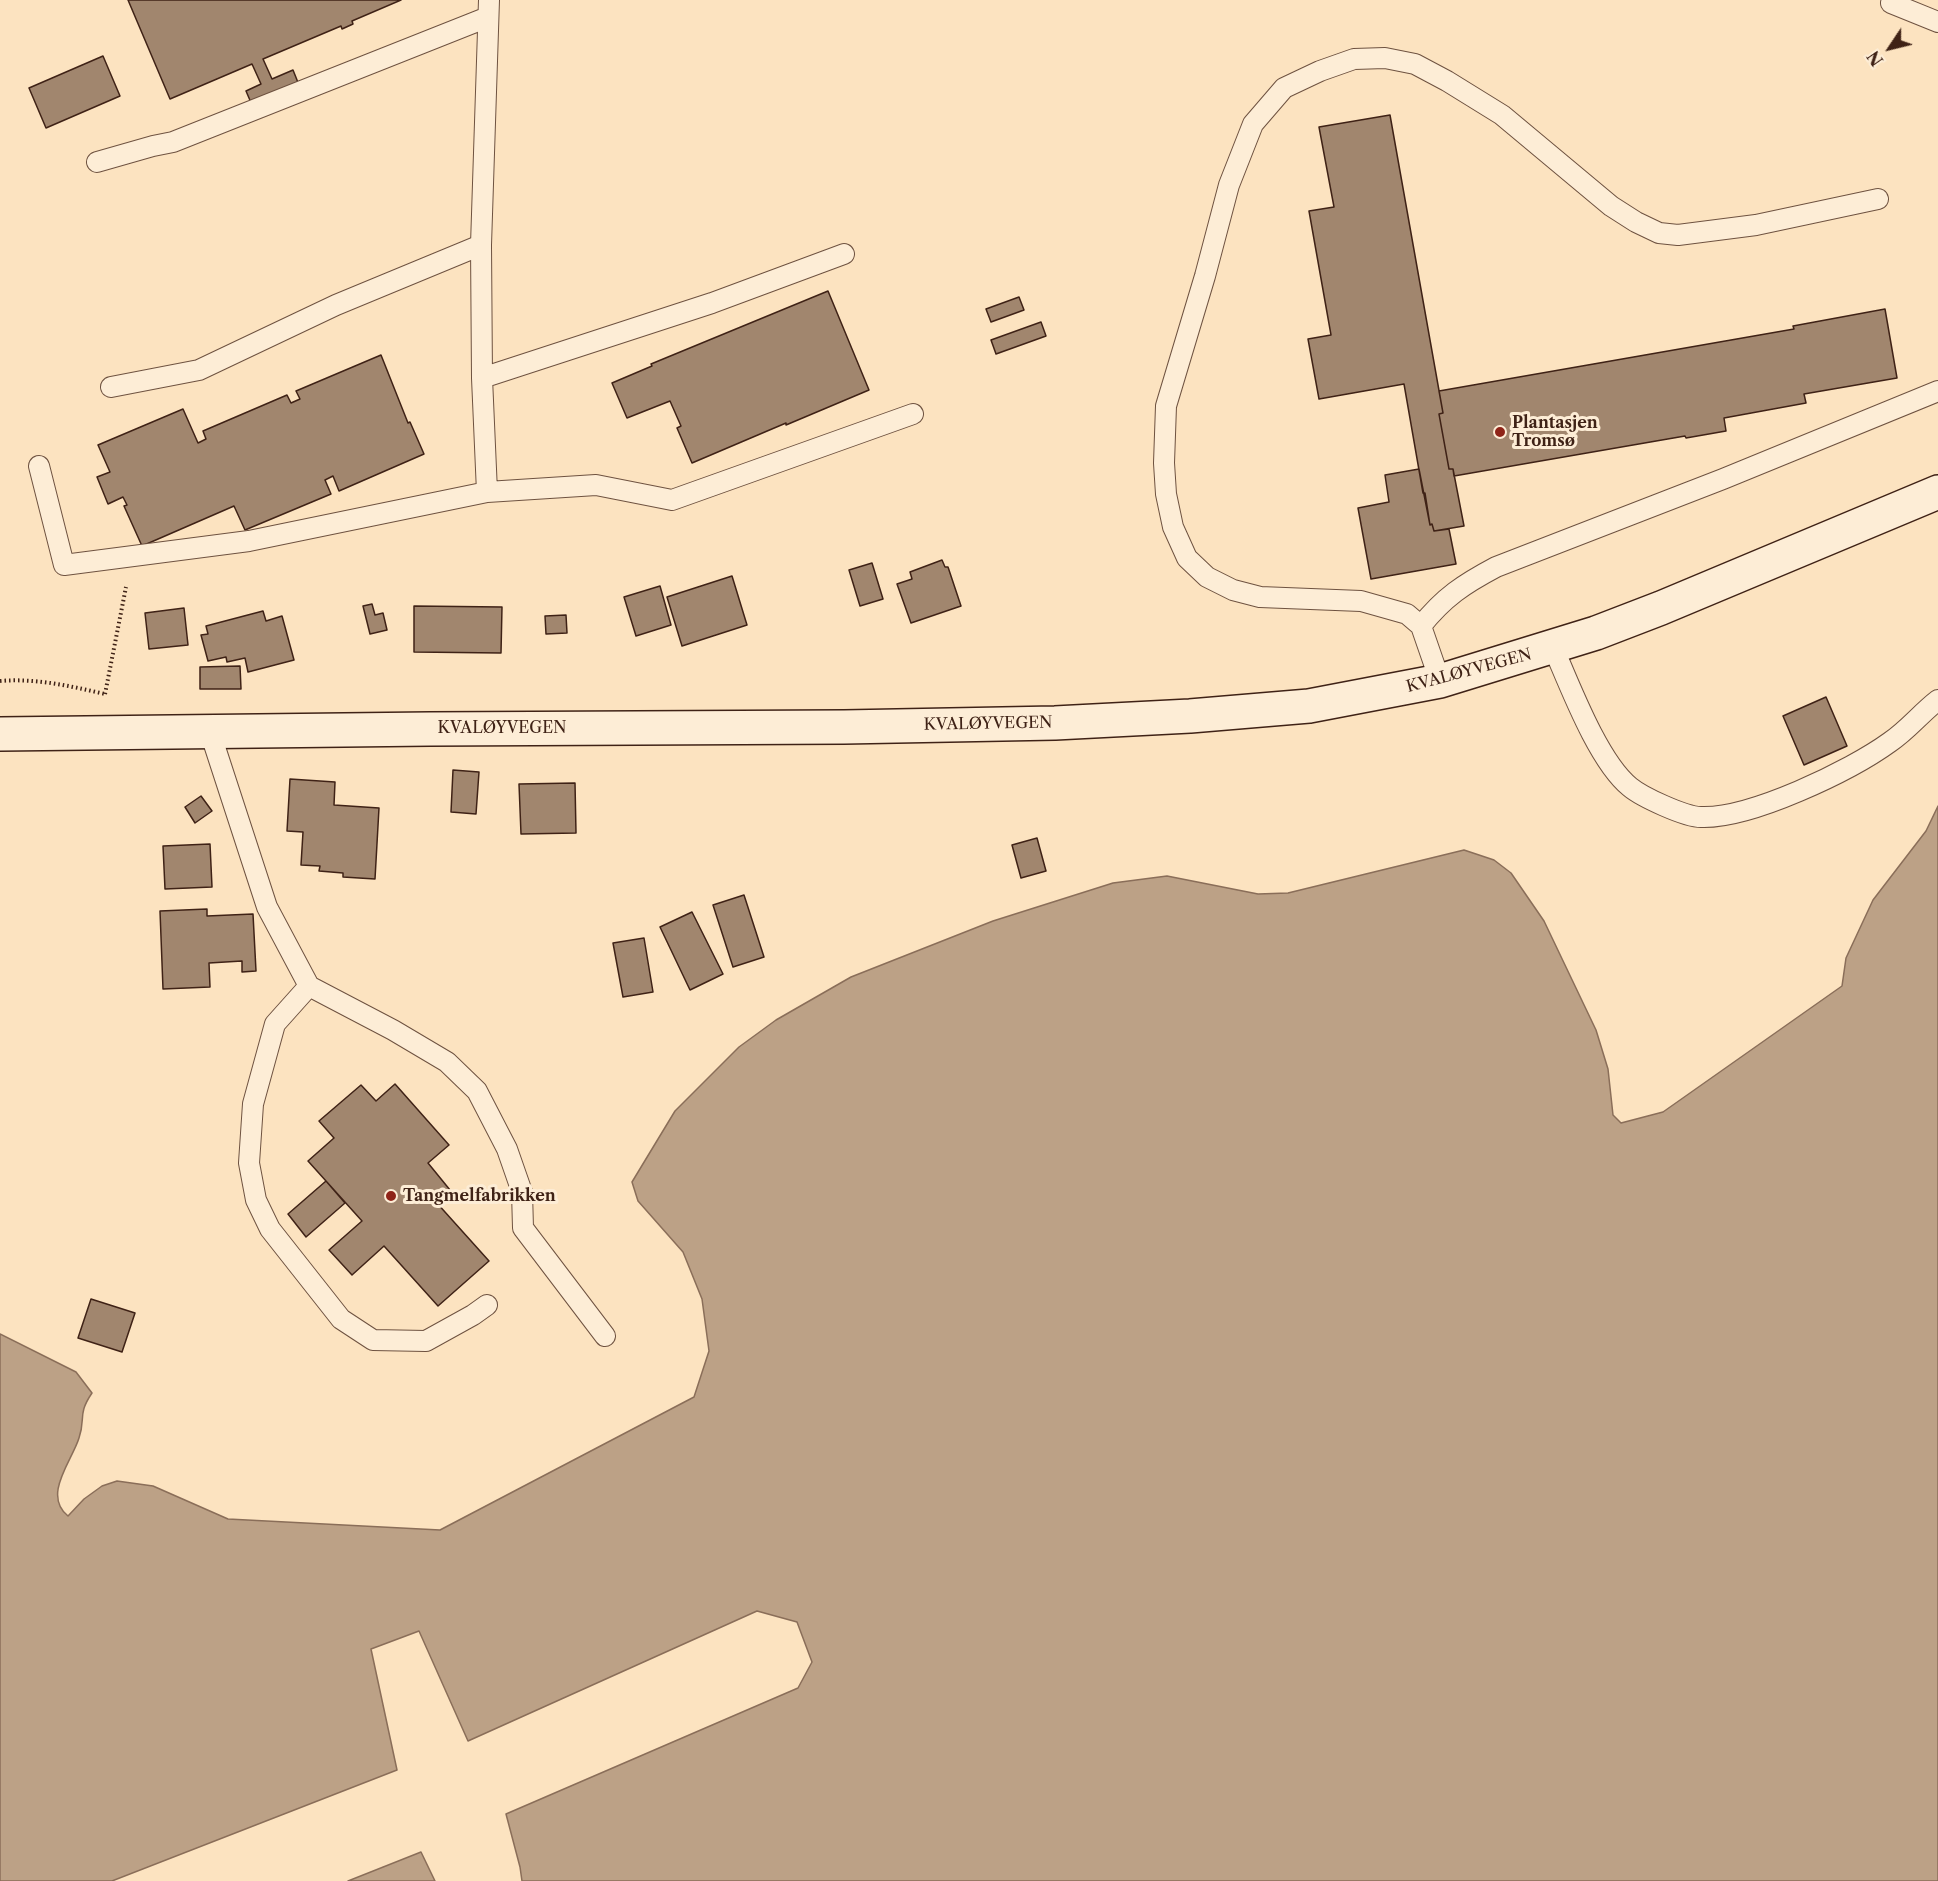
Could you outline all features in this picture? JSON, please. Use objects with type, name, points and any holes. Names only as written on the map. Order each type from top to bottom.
[{"type":"street","name":"KVALØYVEGEN","points":[[0,734],[1066,723],[1288,708],[1378,694],[1440,681],[1553,647],[1661,608],[1938,492]]},
{"type":"lane","points":[[1891,3],[1938,22]]},
{"type":"lane","points":[[97,162],[173,142],[488,8],[481,245],[482,378],[487,492]]},
{"type":"lane","points":[[1440,681],[1421,626],[1407,614],[1361,601],[1260,597],[1233,590],[1207,578],[1187,558],[1173,527],[1166,494],[1164,463],[1167,405],[1229,185],[1253,124],[1284,88],[1320,70],[1354,60],[1385,58],[1415,64],[1448,81],[1502,115],[1611,206],[1659,233],[1678,235],[1756,225],[1878,199]]},
{"type":"lane","points":[[111,387],[199,370],[336,305],[481,245]]},
{"type":"lane","points":[[482,378],[712,303],[843,254]]},
{"type":"lane","points":[[1421,626],[1452,592],[1496,567],[1723,479],[1938,391]]},
{"type":"lane","points":[[39,466],[64,565],[249,541],[487,492],[596,485],[672,500],[914,414]]},
{"type":"lane","points":[[1553,647],[1603,755],[1630,786],[1673,810],[1699,818],[1759,807],[1854,765],[1891,742],[1938,700]]},
{"type":"lane","points":[[210,732],[267,907],[309,986],[393,1030],[447,1062],[477,1090],[507,1149],[522,1192],[523,1228],[604,1336]]},
{"type":"lane","points":[[309,986],[275,1024],[253,1104],[249,1163],[256,1200],[270,1229],[341,1319],[373,1340],[426,1341],[473,1316],[487,1305]]},
{"type":"path","points":[[105,694],[133,557]]},
{"type":"path","points":[[0,681],[22,679],[48,682],[116,696]]},
{"type":"shaded area","points":[[1938,806],[1938,1881],[522,1881],[506,1814],[798,1688],[812,1662],[797,1622],[757,1611],[468,1741],[419,1631],[371,1649],[397,1770],[112,1881],[0,1881],[0,1334],[76,1372],[92,1393],[83,1412],[79,1438],[58,1488],[61,1508],[68,1516],[84,1499],[102,1486],[117,1481],[153,1486],[228,1519],[440,1530],[694,1397],[709,1351],[702,1299],[683,1252],[638,1201],[632,1182],[675,1111],[739,1047],[776,1020],[851,977],[993,921],[1113,883],[1167,876],[1258,894],[1288,893],[1464,850],[1494,860],[1511,873],[1544,921],[1596,1030],[1608,1069],[1613,1115],[1621,1123],[1663,1112],[1842,986],[1846,958],[1873,900],[1926,831]]},
{"type":"shaded area","points":[[421,1852],[435,1881],[348,1881]]},
{"type":"building","points":[[128,0],[401,0],[352,21],[353,24],[342,29],[341,26],[263,59],[272,79],[293,70],[299,85],[252,105],[246,91],[261,84],[252,64],[170,99]]},
{"type":"building","points":[[103,56],[120,96],[46,128],[29,88]]},
{"type":"building","points":[[1390,115],[1443,413],[1439,414],[1449,469],[1453,469],[1464,526],[1434,531],[1432,524],[1430,525],[1425,493],[1423,493],[1404,384],[1319,399],[1308,339],[1331,335],[1309,211],[1334,207],[1319,127]]},
{"type":"building","points":[[828,291],[869,390],[692,463],[677,428],[681,426],[670,401],[627,418],[612,383],[652,366],[651,364]]},
{"type":"building","points":[[1019,297],[1024,310],[991,322],[986,309]]},
{"type":"building","points":[[1885,309],[1897,378],[1804,394],[1806,403],[1724,418],[1726,431],[1454,476],[1453,469],[1449,469],[1439,414],[1443,413],[1439,391],[1794,329],[1793,326]]},
{"type":"building","points":[[1041,322],[1046,336],[996,354],[991,340]]},
{"type":"building","points":[[381,355],[408,423],[410,422],[424,454],[339,491],[333,476],[325,480],[331,494],[245,530],[234,506],[142,546],[124,506],[127,505],[123,497],[108,504],[97,477],[110,472],[98,445],[183,409],[198,443],[206,439],[203,431],[287,395],[291,403],[300,399],[296,391]]},
{"type":"building","points":[[1419,469],[1430,525],[1432,524],[1434,531],[1449,529],[1456,564],[1371,579],[1358,508],[1389,502],[1385,475]]},
{"type":"building","points":[[942,560],[945,567],[948,567],[961,606],[911,623],[897,584],[912,579],[910,572]]},
{"type":"building","points":[[872,563],[883,599],[860,606],[849,570]]},
{"type":"building","points":[[732,576],[747,625],[682,646],[667,597]]},
{"type":"building","points":[[660,586],[671,625],[636,636],[624,597]]},
{"type":"building","points":[[372,604],[375,615],[383,613],[387,630],[370,634],[363,606]]},
{"type":"building","points":[[414,606],[502,607],[501,653],[414,652]]},
{"type":"building","points":[[184,608],[188,645],[149,649],[145,613]]},
{"type":"building","points":[[263,611],[266,621],[282,616],[294,660],[248,672],[245,658],[227,662],[226,657],[208,661],[201,635],[208,634],[206,626]]},
{"type":"building","points":[[566,615],[567,633],[546,634],[545,616]]},
{"type":"building","points":[[240,666],[241,689],[200,689],[200,667]]},
{"type":"building","points":[[1826,697],[1847,746],[1804,765],[1783,716]]},
{"type":"building","points":[[453,770],[479,772],[476,814],[451,812]]},
{"type":"building","points":[[290,779],[335,782],[334,805],[379,808],[375,879],[343,877],[343,873],[319,871],[320,866],[301,865],[303,832],[287,831]]},
{"type":"building","points":[[575,783],[576,833],[521,834],[519,784]]},
{"type":"building","points":[[201,796],[212,811],[195,823],[185,807]]},
{"type":"building","points":[[1037,838],[1046,871],[1021,878],[1012,845]]},
{"type":"building","points":[[210,844],[212,887],[165,889],[163,846]]},
{"type":"building","points":[[744,895],[764,957],[733,967],[713,905]]},
{"type":"building","points":[[207,909],[207,916],[253,914],[256,971],[242,972],[242,961],[209,963],[210,987],[163,989],[160,911]]},
{"type":"building","points":[[692,912],[723,974],[690,990],[660,927]]},
{"type":"building","points":[[644,938],[653,992],[623,997],[613,943]]},
{"type":"building","name":"Tangmelfabrikken","points":[[395,1084],[449,1145],[428,1163],[450,1190],[436,1202],[489,1261],[438,1306],[384,1246],[352,1275],[329,1250],[362,1221],[308,1161],[334,1138],[319,1121],[361,1085],[376,1101]]},
{"type":"building","points":[[326,1181],[345,1203],[306,1237],[288,1214]]},
{"type":"building","points":[[91,1299],[135,1313],[122,1352],[78,1338]]},
{"type":"place","name":"Plantasjen Tromsø","points":[[1500,432]]},
{"type":"place","name":"Tangmelfabrikken","points":[[391,1196]]}]
